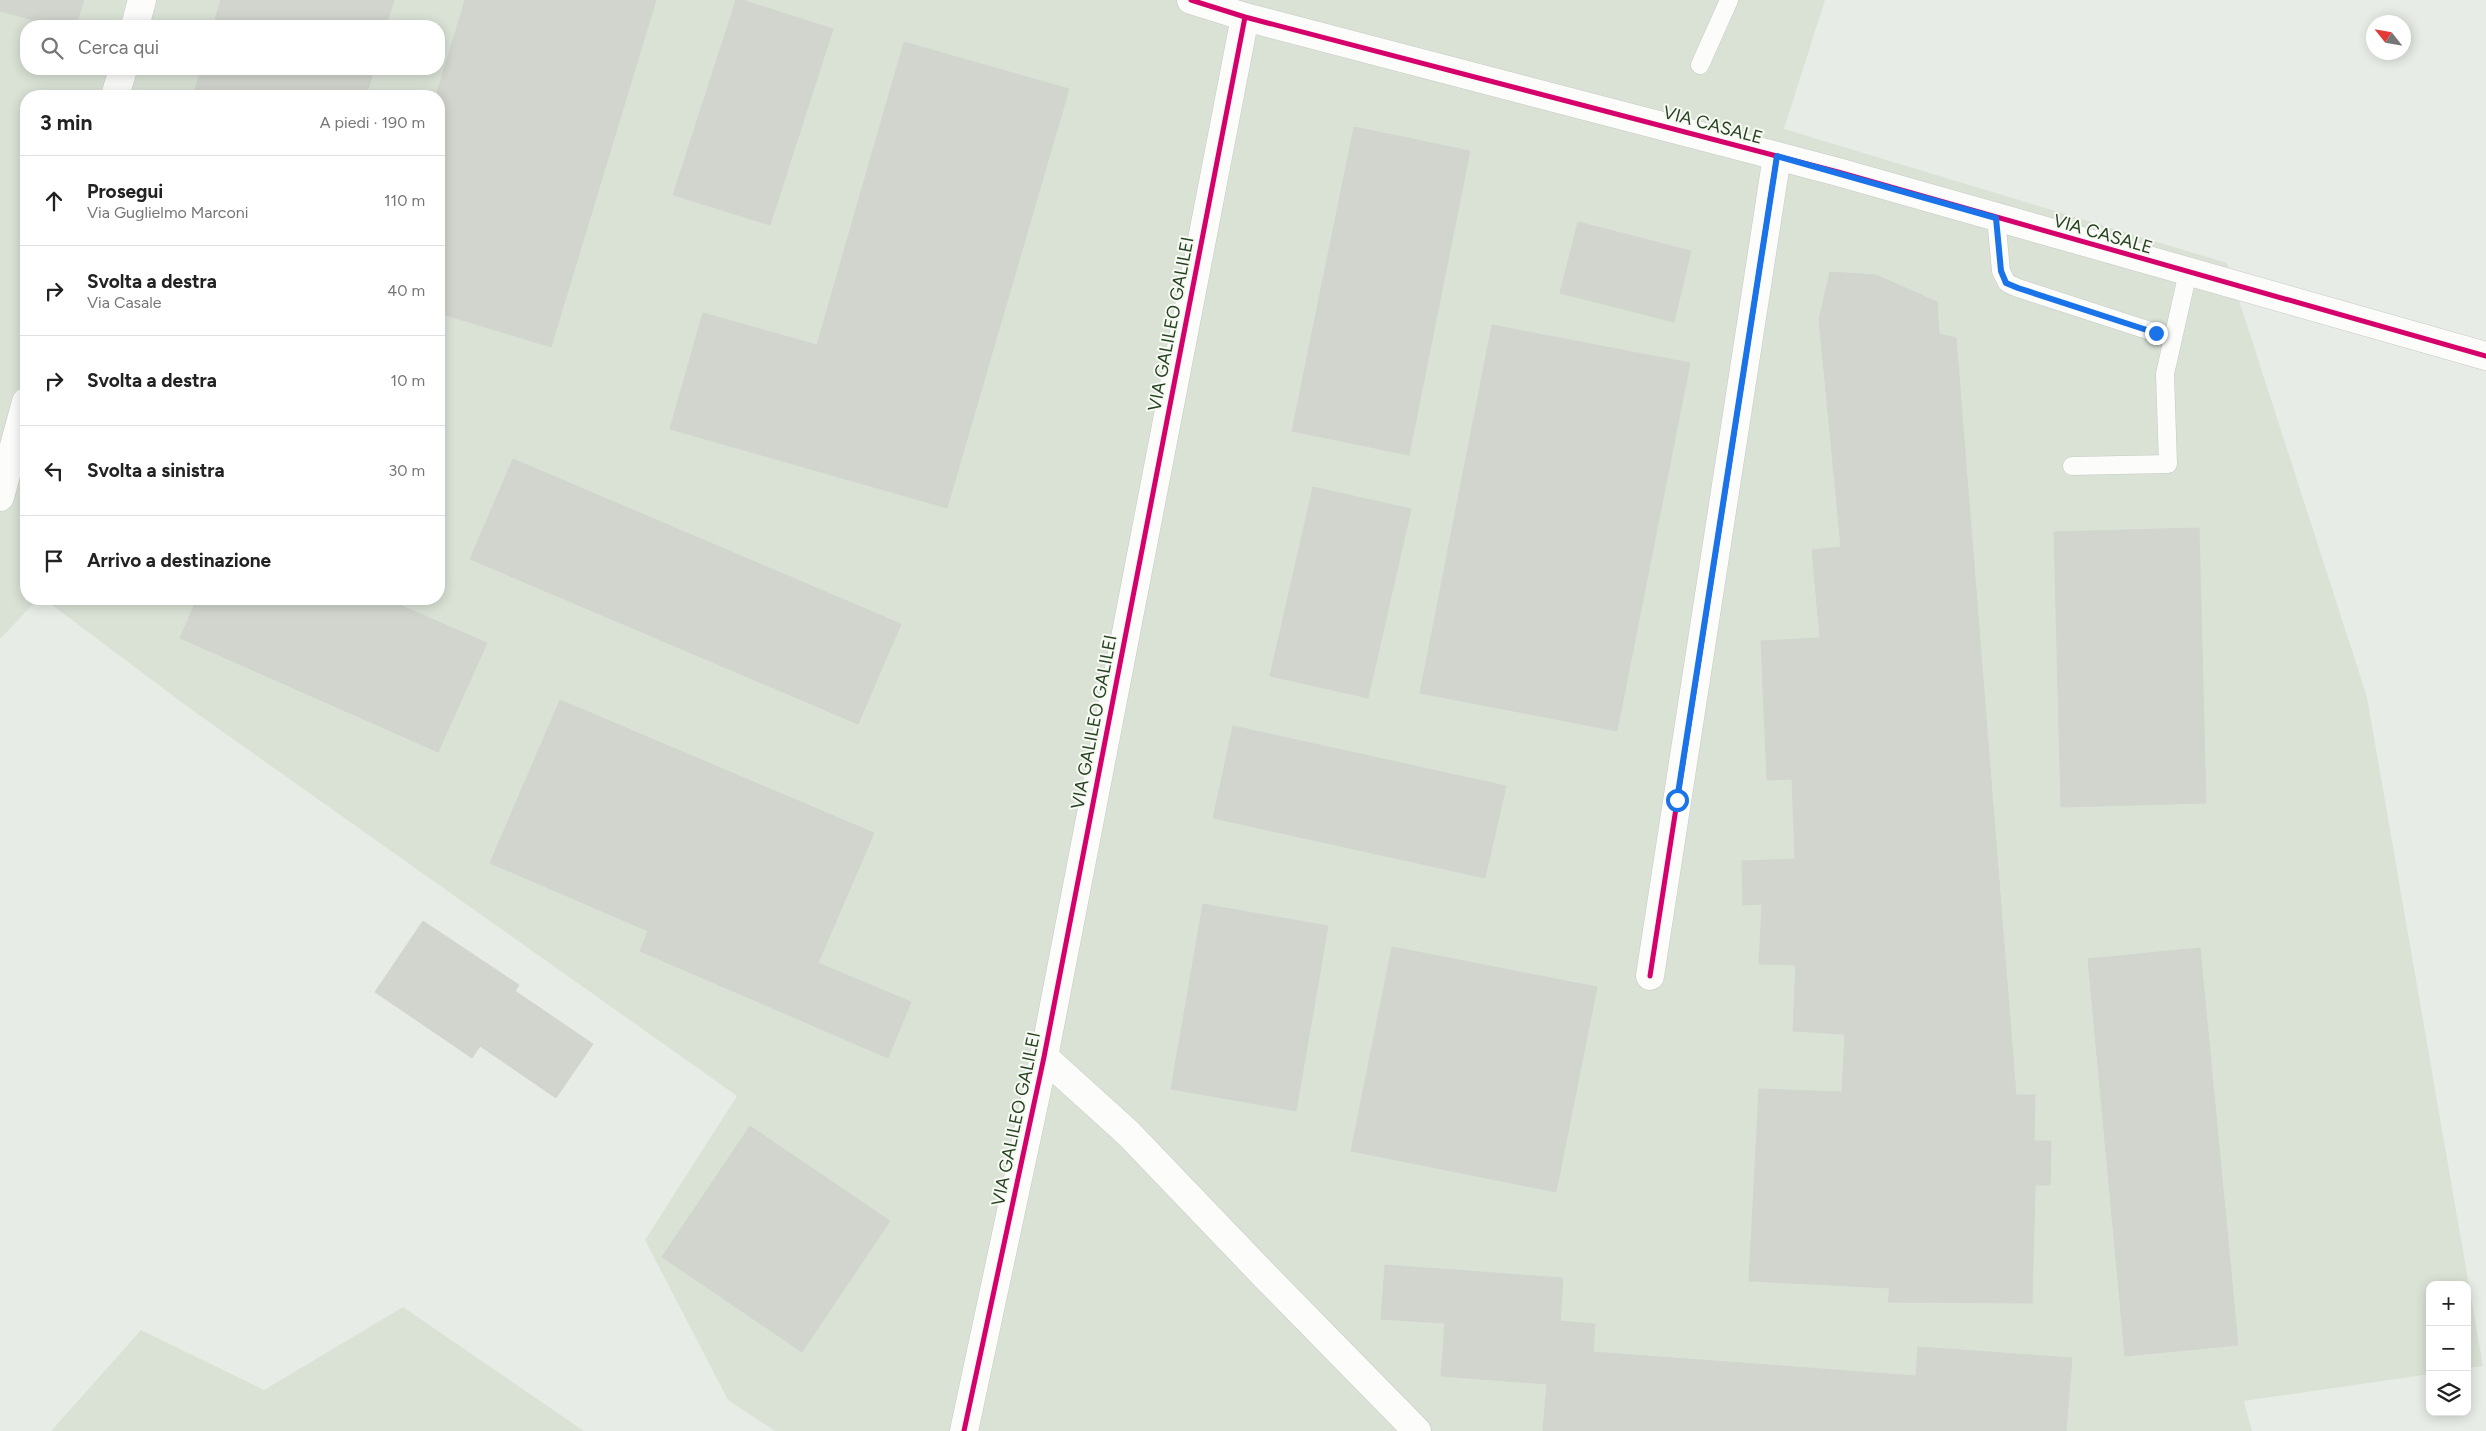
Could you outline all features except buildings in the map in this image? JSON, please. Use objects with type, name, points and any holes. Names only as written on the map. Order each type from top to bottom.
[{"type":"street","points":[[137,20],[142,0]]},
{"type":"street","name":"VIA CASALE","points":[[1191,0],[1245,17],[1777,156],[2486,356]]},
{"type":"street","name":"VIA GALILEO GALILEI","points":[[964,1431],[1044,1057],[1245,17]]},
{"type":"street","points":[[117,90],[121,75]]},
{"type":"street","points":[[1650,976],[1777,156]]},
{"type":"street","points":[[0,496],[20,424]]},
{"type":"street","points":[[1044,1057],[1128,1133],[1266,1277],[1418,1431]]},
{"type":"lane","points":[[1700,65],[1730,0]]},
{"type":"lane","points":[[1996,218],[2001,271],[2006,283],[2172,338]]},
{"type":"lane","points":[[2072,466],[2168,464],[2165,374],[2188,272]]},
{"type":"shaded area","points":[[0,0],[1825,0],[1784,129],[2227,263],[2367,697],[2468,1281],[2426,1281],[2426,1375],[2244,1401],[2252,1431],[775,1431],[728,1400],[645,1240],[737,1096],[192,710],[52,605],[445,605],[445,90],[20,90],[20,605],[32,605],[0,639]]},
{"type":"shaded area","points":[[2471,1297],[2483,1366],[2471,1368]]},
{"type":"shaded area","points":[[403,1307],[584,1431],[51,1431],[141,1330],[264,1390]]},
{"type":"cycle path","points":[[1191,0],[1245,17],[1838,172],[2486,356]]},
{"type":"cycle path","points":[[964,1431],[1044,1057],[1245,17]]},
{"type":"cycle path","points":[[1650,976],[1777,156]]},
{"type":"route","points":[[1677,800],[1777,156],[1996,218],[2001,271],[2006,283],[2156,333]]}]
